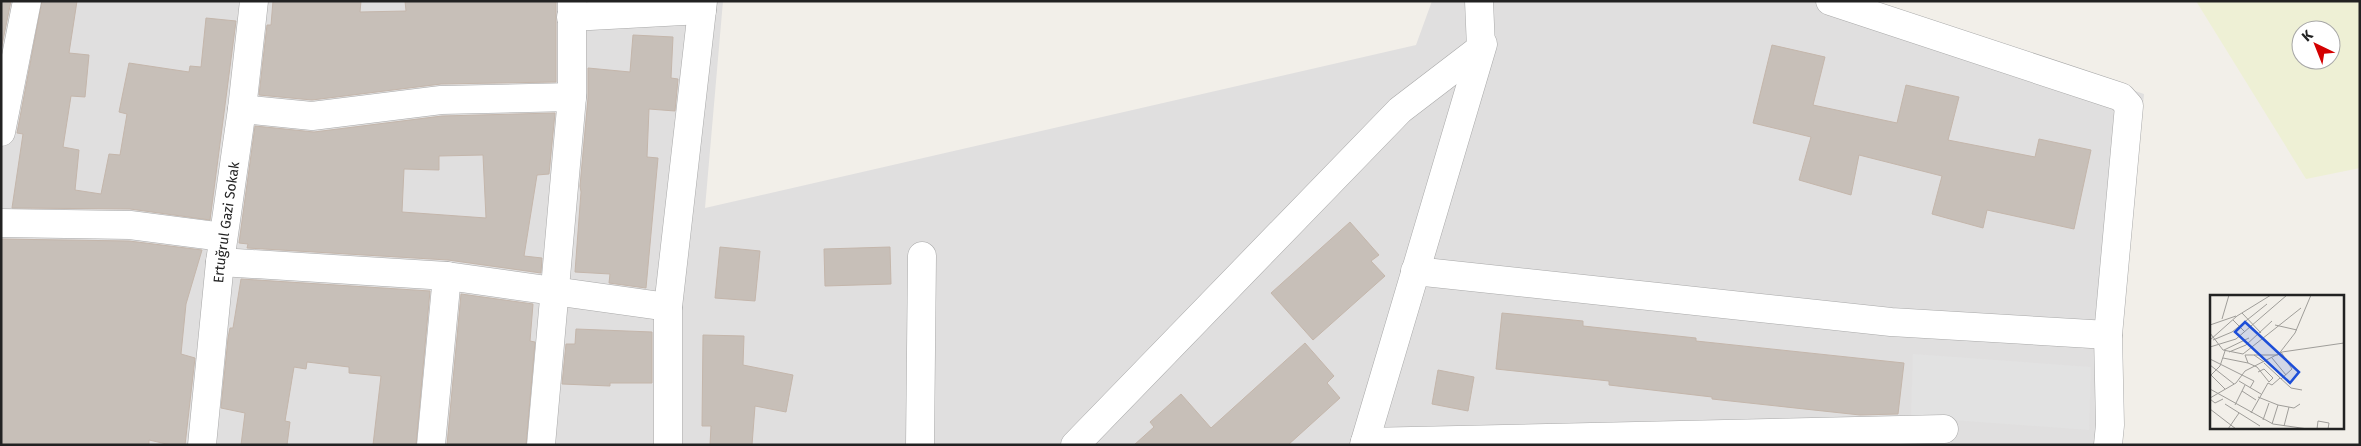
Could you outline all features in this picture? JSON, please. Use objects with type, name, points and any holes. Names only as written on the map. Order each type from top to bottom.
[{"type":"street","points":[[1,132],[27,1]]},
{"type":"street","name":"Ertuğrul Gazi Sokak","points":[[202,445],[222,249],[242,108],[254,1]]},
{"type":"street","points":[[1479,1],[1481,48]]},
{"type":"street","points":[[1495,1],[1364,443],[1944,430]]},
{"type":"street","points":[[1830,1],[2122,98],[2129,106],[2108,335],[2110,425],[2108,445]]},
{"type":"street","points":[[542,445],[553,292],[572,97],[572,9],[702,5],[668,307],[668,445]]},
{"type":"street","points":[[1075,445],[1400,110],[1481,48]]},
{"type":"street","points":[[242,108],[312,116],[441,100],[572,97]]},
{"type":"street","points":[[1,223],[130,226],[222,249],[447,276],[668,307]]},
{"type":"street","points":[[920,445],[922,256]]},
{"type":"street","points":[[1415,271],[1892,322],[2108,335]]},
{"type":"street","points":[[431,445],[447,276]]},
{"type":"shaded area","points":[[1,1],[723,1],[705,208],[1416,45],[1432,1],[1869,1],[2144,94],[2111,445],[1,445]]},
{"type":"shaded area","points":[[1913,354],[2091,367],[2089,430],[1911,417]]},
{"type":"green space","points":[[2196,1],[2360,1],[2360,168],[2306,179]]},
{"type":"building","points":[[1,1],[11,1],[1,50]]},
{"type":"building","points":[[42,1],[77,1],[69,53],[89,55],[85,97],[71,96],[63,147],[79,150],[75,190],[101,194],[109,154],[120,155],[127,114],[119,112],[129,63],[189,72],[190,66],[201,67],[206,18],[236,21],[210,220],[130,209],[12,208],[23,134],[17,133]]},
{"type":"building","points":[[273,1],[361,1],[360,12],[406,11],[405,1],[556,1],[556,82],[441,84],[312,100],[259,95],[267,25],[271,25]]},
{"type":"building","points":[[633,35],[673,37],[671,78],[678,79],[675,111],[649,109],[647,157],[658,158],[646,288],[609,283],[610,274],[575,272],[588,98],[588,68],[630,72]]},
{"type":"building","points":[[1772,45],[1825,57],[1813,105],[1897,123],[1906,85],[1959,97],[1948,140],[2035,157],[2039,139],[2091,150],[2074,229],[1987,210],[1983,228],[1932,214],[1942,176],[1859,155],[1851,195],[1799,180],[1811,137],[1753,123]]},
{"type":"building","points":[[555,113],[549,174],[537,175],[524,256],[542,258],[541,273],[448,260],[247,248],[248,244],[239,243],[255,126],[314,132],[442,116]],"holes":[[[483,155],[486,218],[402,212],[404,169],[439,170],[439,156]]]},
{"type":"building","points":[[1350,222],[1379,255],[1371,261],[1385,276],[1313,340],[1271,293]]},
{"type":"building","points":[[1,239],[129,241],[202,250],[186,304],[181,354],[195,358],[185,445],[171,445],[149,440],[149,445],[1,445]]},
{"type":"building","points":[[720,247],[760,251],[755,301],[715,298]]},
{"type":"building","points":[[890,247],[891,284],[825,286],[824,249]]},
{"type":"building","points":[[241,279],[430,291],[416,445],[373,445],[381,376],[349,373],[349,367],[307,362],[306,369],[294,367],[285,421],[290,422],[287,445],[241,445],[245,413],[221,408],[228,338],[230,328],[233,328]]},
{"type":"building","points":[[461,294],[533,304],[530,341],[535,342],[526,445],[447,445]]},
{"type":"building","points":[[1502,313],[1583,321],[1583,326],[1696,338],[1696,341],[1904,363],[1898,414],[1860,415],[1712,399],[1712,397],[1609,385],[1609,381],[1496,369]]},
{"type":"building","points":[[576,329],[652,332],[652,383],[610,383],[610,386],[562,384],[566,344],[575,344]]},
{"type":"building","points":[[703,335],[744,336],[743,365],[793,375],[786,412],[755,406],[752,445],[710,445],[711,426],[702,426]]},
{"type":"building","points":[[1305,343],[1334,376],[1327,383],[1340,398],[1288,445],[1134,445],[1154,427],[1150,422],[1181,394],[1211,428]]},
{"type":"building","points":[[1438,370],[1474,377],[1468,411],[1432,404]]}]
